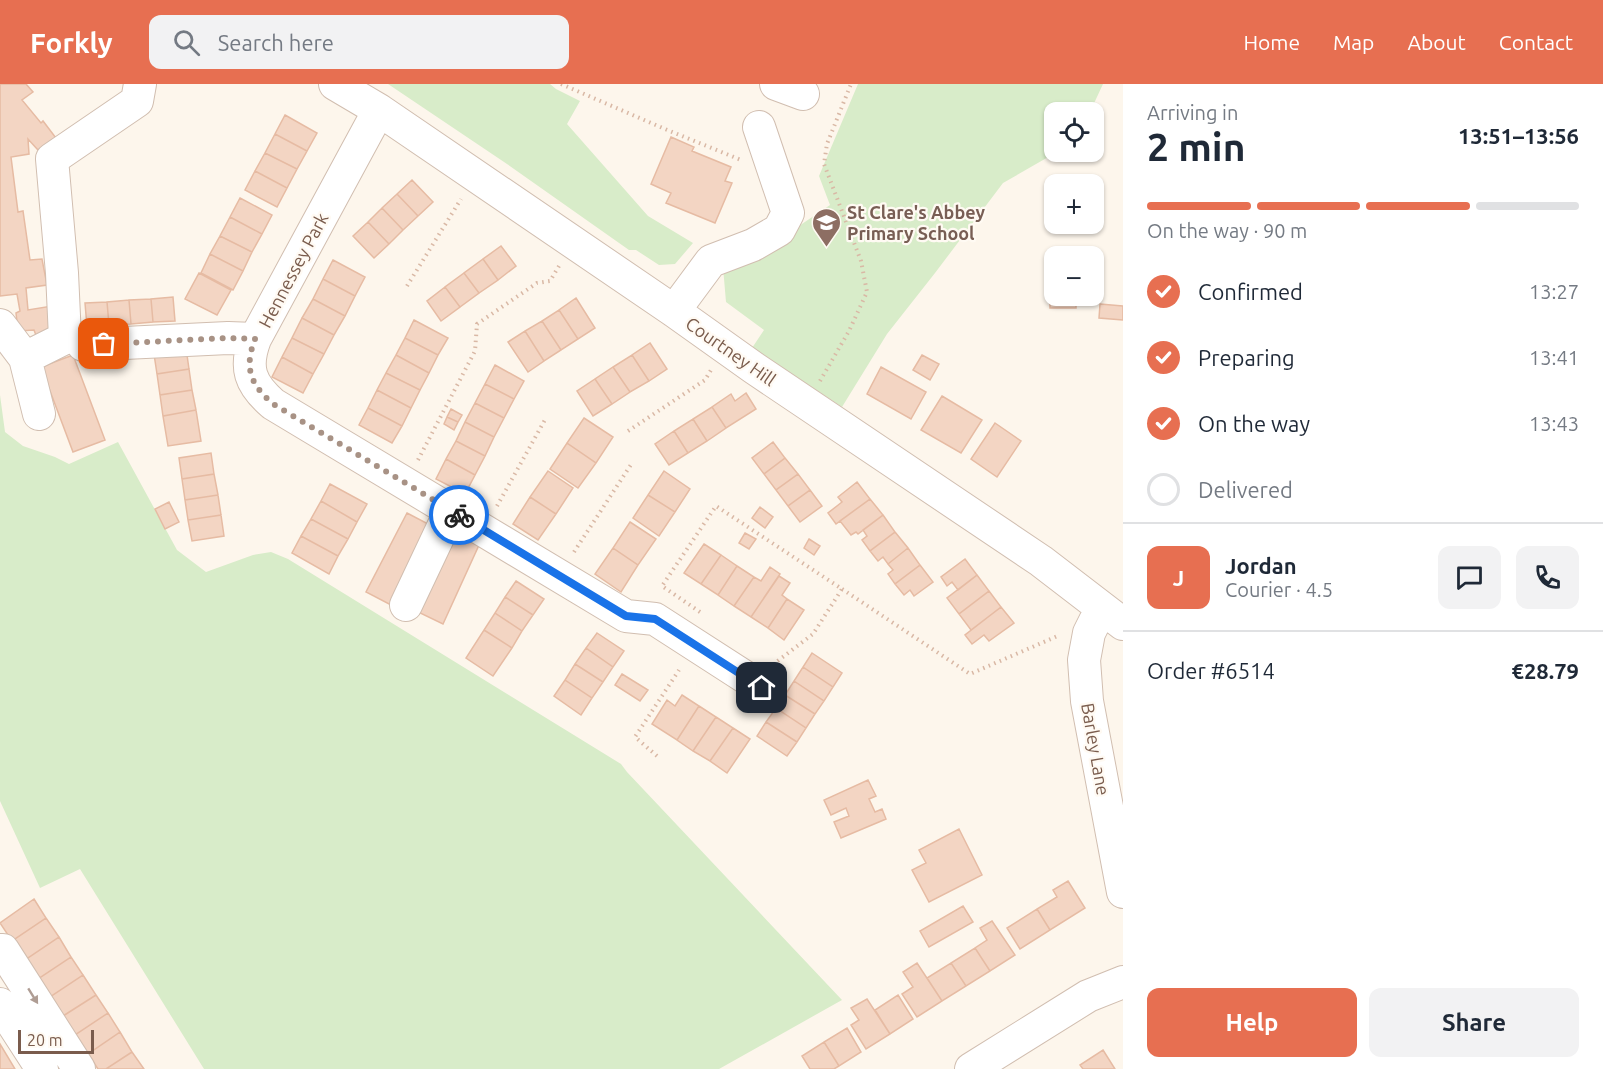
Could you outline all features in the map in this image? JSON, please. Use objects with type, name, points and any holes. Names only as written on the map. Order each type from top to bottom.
[{"type":"street","points":[[25,358],[64,338],[62,273],[52,159],[137,101],[140,84]]},
{"type":"street","name":"Courtney Hill","points":[[335,84],[380,110],[807,404],[1041,561],[1115,619]]},
{"type":"street","name":"Hennessey Park","points":[[380,110],[255,339],[249,354],[251,376],[260,392],[273,404],[626,616],[655,619],[769,675]]},
{"type":"street","points":[[674,311],[711,261],[753,245],[779,230],[788,213],[759,127]]},
{"type":"street","points":[[0,325],[25,358],[39,414]]},
{"type":"street","points":[[83,345],[228,338],[255,339]]},
{"type":"street","points":[[406,605],[451,510]]},
{"type":"street","name":"Barley Lane","points":[[1115,619],[1095,621],[1089,633],[1084,660],[1087,701],[1123,892]]},
{"type":"street","points":[[0,951],[3,950],[78,1069]]},
{"type":"street","points":[[971,1069],[1088,996],[1123,982]]},
{"type":"street","points":[[0,1004],[42,1069]]},
{"type":"path","points":[[561,84],[750,164]]},
{"type":"path","points":[[807,404],[849,331],[867,292],[861,261],[825,164],[827,144],[851,84]]},
{"type":"path","points":[[407,286],[465,193]]},
{"type":"path","points":[[418,461],[475,351],[477,324],[537,283],[550,281],[563,260]]},
{"type":"path","points":[[628,431],[705,380],[715,364]]},
{"type":"path","points":[[492,515],[546,418]]},
{"type":"path","points":[[573,552],[632,463]]},
{"type":"path","points":[[710,618],[662,586],[716,506],[970,674],[1069,630]]},
{"type":"path","points":[[769,675],[813,634],[842,589]]},
{"type":"path","points":[[766,656],[769,675]]},
{"type":"path","points":[[657,756],[635,737],[679,670]]},
{"type":"green space","points":[[388,84],[550,84],[580,101],[567,124],[648,216],[693,243],[675,264],[659,265],[636,250],[629,250]]},
{"type":"green space","points":[[858,84],[1103,84],[1095,102],[1044,102],[1044,159],[1003,183],[887,334],[842,407],[752,348],[764,330],[726,302],[723,267],[796,228],[830,205],[819,176]]},
{"type":"green space","points":[[0,395],[5,432],[23,446],[69,464],[118,442],[177,550],[206,572],[253,555],[271,552],[288,559],[621,764],[842,1000],[719,1069],[204,1069],[80,869],[40,888],[0,801]]},
{"type":"building","points":[[0,84],[26,84],[33,92],[22,100],[56,138],[38,150],[28,139],[29,154],[11,157],[18,212],[23,211],[30,260],[42,259],[47,285],[26,288],[28,310],[52,306],[60,326],[37,338],[34,330],[18,331],[16,313],[20,311],[17,294],[0,296]]},
{"type":"building","points":[[285,115],[317,133],[307,151],[275,134]]},
{"type":"building","points":[[275,134],[307,151],[297,169],[265,153]]},
{"type":"building","points":[[671,137],[694,147],[692,151],[731,167],[725,181],[732,183],[715,223],[666,203],[671,193],[651,184]]},
{"type":"building","points":[[265,153],[297,169],[287,188],[255,171]]},
{"type":"building","points":[[255,171],[287,188],[277,207],[245,190]]},
{"type":"building","points":[[412,180],[433,202],[418,216],[397,194]]},
{"type":"building","points":[[397,194],[418,216],[403,230],[382,208]]},
{"type":"building","points":[[240,198],[272,215],[262,234],[230,217]]},
{"type":"building","points":[[382,208],[403,230],[389,244],[368,222]]},
{"type":"building","points":[[230,217],[262,234],[252,252],[220,236]]},
{"type":"building","points":[[368,222],[389,244],[374,258],[353,236]]},
{"type":"building","points":[[220,236],[252,252],[243,271],[210,254]]},
{"type":"building","points":[[501,246],[516,266],[498,280],[483,259]]},
{"type":"building","points":[[210,254],[243,271],[233,290],[201,273]]},
{"type":"building","points":[[483,259],[498,280],[479,293],[464,273]]},
{"type":"building","points":[[333,260],[365,277],[355,296],[323,279]]},
{"type":"building","points":[[199,273],[231,290],[217,315],[185,299]]},
{"type":"building","points":[[464,273],[479,293],[460,307],[445,287]]},
{"type":"building","points":[[323,279],[355,296],[345,316],[313,299]]},
{"type":"building","points":[[445,287],[460,307],[441,321],[427,301]]},
{"type":"building","points":[[173,297],[175,321],[153,322],[151,299]]},
{"type":"building","points":[[576,298],[595,328],[578,339],[559,310]]},
{"type":"building","points":[[151,299],[153,322],[131,324],[129,300]]},
{"type":"building","points":[[313,299],[345,316],[334,335],[302,318]]},
{"type":"building","points":[[129,300],[131,324],[109,325],[107,302]]},
{"type":"building","points":[[107,302],[109,325],[87,327],[85,303]]},
{"type":"building","points":[[1050,306],[1076,306],[1076,308],[1050,308]]},
{"type":"building","points":[[1100,306],[1123,306],[1123,320],[1099,318]]},
{"type":"building","points":[[559,310],[578,339],[561,350],[542,321]]},
{"type":"building","points":[[302,318],[334,335],[324,354],[292,338]]},
{"type":"building","points":[[414,320],[448,338],[438,355],[405,338]]},
{"type":"building","points":[[542,321],[561,350],[544,361],[525,331]]},
{"type":"building","points":[[525,331],[544,361],[528,372],[508,342]]},
{"type":"building","points":[[292,338],[324,354],[313,374],[282,357]]},
{"type":"building","points":[[405,338],[438,355],[429,373],[396,355]]},
{"type":"building","points":[[650,343],[667,369],[649,381],[632,355]]},
{"type":"building","points":[[186,348],[189,369],[157,374],[154,354]]},
{"type":"building","points":[[73,355],[105,440],[73,452],[41,367]]},
{"type":"building","points":[[396,355],[429,373],[420,390],[386,373]]},
{"type":"building","points":[[632,355],[649,381],[630,392],[613,367]]},
{"type":"building","points":[[922,355],[939,364],[930,380],[913,370]]},
{"type":"building","points":[[282,357],[313,374],[303,393],[272,377]]},
{"type":"building","points":[[495,365],[524,381],[514,399],[485,384]]},
{"type":"building","points":[[613,367],[630,392],[612,404],[595,379]]},
{"type":"building","points":[[881,367],[926,392],[911,419],[867,394]]},
{"type":"building","points":[[189,369],[192,390],[160,395],[157,374]]},
{"type":"building","points":[[386,373],[420,390],[411,408],[377,390]]},
{"type":"building","points":[[595,379],[612,404],[593,416],[577,391]]},
{"type":"building","points":[[485,384],[514,399],[504,418],[475,403]]},
{"type":"building","points":[[192,390],[196,410],[163,416],[160,395]]},
{"type":"building","points":[[377,390],[411,408],[402,426],[368,408]]},
{"type":"building","points":[[746,393],[756,409],[726,428],[712,407],[731,394],[735,401]]},
{"type":"building","points":[[942,396],[982,420],[961,453],[921,430]]},
{"type":"building","points":[[475,403],[504,418],[494,437],[465,422]]},
{"type":"building","points":[[712,407],[726,428],[707,441],[693,419]]},
{"type":"building","points":[[368,408],[402,426],[392,443],[359,425]]},
{"type":"building","points":[[451,409],[462,415],[458,422],[447,417]]},
{"type":"building","points":[[196,410],[201,441],[168,446],[163,416]]},
{"type":"building","points":[[447,417],[458,422],[454,430],[444,424]]},
{"type":"building","points":[[584,418],[613,437],[596,463],[567,443]]},
{"type":"building","points":[[693,419],[707,441],[688,453],[674,431]]},
{"type":"building","points":[[465,422],[494,437],[485,456],[456,441]]},
{"type":"building","points":[[995,423],[1021,441],[997,477],[971,459]]},
{"type":"building","points":[[674,431],[688,453],[669,465],[655,444]]},
{"type":"building","points":[[456,441],[485,456],[475,475],[446,459]]},
{"type":"building","points":[[773,442],[785,458],[764,474],[752,458]]},
{"type":"building","points":[[567,443],[596,463],[578,488],[550,469]]},
{"type":"building","points":[[211,453],[214,474],[182,479],[179,458]]},
{"type":"building","points":[[785,458],[798,474],[776,490],[764,474]]},
{"type":"building","points":[[446,459],[475,475],[465,494],[436,479]]},
{"type":"building","points":[[548,471],[573,488],[556,514],[530,497]]},
{"type":"building","points":[[664,471],[690,489],[675,512],[648,495]]},
{"type":"building","points":[[214,474],[218,495],[185,500],[182,479]]},
{"type":"building","points":[[798,474],[810,490],[788,506],[776,490]]},
{"type":"building","points":[[857,482],[870,499],[836,524],[828,513],[842,502],[838,497]]},
{"type":"building","points":[[330,484],[367,504],[357,522],[321,501]]},
{"type":"building","points":[[810,490],[822,506],[800,522],[788,506]]},
{"type":"building","points":[[218,495],[221,515],[188,520],[185,500]]},
{"type":"building","points":[[648,495],[675,512],[659,536],[633,518]]},
{"type":"building","points":[[530,497],[556,514],[538,540],[513,524]]},
{"type":"building","points":[[870,499],[883,515],[858,534],[856,532],[851,535],[840,521]]},
{"type":"building","points":[[321,501],[357,522],[348,539],[311,519]]},
{"type":"building","points":[[169,502],[179,522],[165,529],[155,509]]},
{"type":"building","points":[[760,507],[773,517],[765,528],[752,518]]},
{"type":"building","points":[[407,513],[432,526],[391,605],[366,592]]},
{"type":"building","points":[[221,515],[224,536],[192,541],[188,520]]},
{"type":"building","points":[[883,515],[895,532],[870,551],[862,540],[867,536],[863,530]]},
{"type":"building","points":[[311,519],[348,539],[338,556],[301,536]]},
{"type":"building","points":[[630,522],[656,539],[638,565],[613,548]]},
{"type":"building","points":[[895,532],[908,548],[888,564],[883,557],[878,561],[870,551]]},
{"type":"building","points":[[455,533],[479,545],[443,624],[418,612]]},
{"type":"building","points":[[745,533],[756,539],[749,549],[739,543]]},
{"type":"building","points":[[301,536],[338,556],[329,574],[292,553]]},
{"type":"building","points":[[809,539],[820,546],[814,555],[804,548]]},
{"type":"building","points":[[704,544],[721,555],[701,584],[684,573]]},
{"type":"building","points":[[613,548],[638,565],[621,592],[595,574]]},
{"type":"building","points":[[908,548],[920,565],[895,584],[888,574],[893,570],[888,564]]},
{"type":"building","points":[[721,555],[737,566],[718,595],[701,584]]},
{"type":"building","points":[[965,559],[977,575],[958,590],[952,582],[947,586],[941,577]]},
{"type":"building","points":[[920,565],[933,582],[914,596],[910,590],[904,595],[895,584]]},
{"type":"building","points":[[737,566],[754,577],[734,606],[718,595]]},
{"type":"building","points":[[770,567],[780,574],[751,617],[734,606],[754,577],[761,581]]},
{"type":"building","points":[[977,575],[989,591],[959,614],[947,598]]},
{"type":"building","points":[[779,576],[790,583],[782,595],[787,599],[768,628],[751,617]]},
{"type":"building","points":[[516,581],[544,599],[533,615],[505,597]]},
{"type":"building","points":[[989,591],[1001,607],[971,630],[959,614]]},
{"type":"building","points":[[505,597],[533,615],[522,631],[495,613]]},
{"type":"building","points":[[787,599],[804,610],[784,640],[768,628]]},
{"type":"building","points":[[1001,607],[1014,623],[989,641],[984,635],[972,644],[965,635]]},
{"type":"building","points":[[495,613],[522,631],[512,648],[484,630]]},
{"type":"building","points":[[484,630],[512,648],[493,676],[466,658]]},
{"type":"building","points":[[597,633],[624,651],[613,667],[586,648]]},
{"type":"building","points":[[586,648],[613,667],[603,682],[575,664]]},
{"type":"building","points":[[812,653],[842,673],[833,687],[803,667]]},
{"type":"building","points":[[575,664],[603,682],[592,698],[565,680]]},
{"type":"building","points":[[803,667],[833,687],[824,701],[794,681]]},
{"type":"building","points":[[622,674],[648,690],[640,701],[615,685]]},
{"type":"building","points":[[565,680],[592,698],[581,715],[554,696]]},
{"type":"building","points":[[794,681],[824,701],[815,714],[785,695]]},
{"type":"building","points":[[682,695],[699,706],[677,740],[652,724],[667,700],[675,706]]},
{"type":"building","points":[[785,695],[815,714],[806,728],[776,708]]},
{"type":"building","points":[[699,706],[716,717],[693,751],[677,740]]},
{"type":"building","points":[[776,708],[806,728],[797,742],[766,722]]},
{"type":"building","points":[[716,717],[733,728],[710,761],[693,751]]},
{"type":"building","points":[[766,722],[797,742],[787,756],[757,736]]},
{"type":"building","points":[[733,728],[750,739],[727,773],[710,761]]},
{"type":"building","points":[[868,780],[876,796],[869,799],[875,812],[882,809],[886,819],[841,838],[834,822],[849,816],[846,808],[831,815],[824,800]]},
{"type":"building","points":[[959,829],[982,875],[929,902],[912,870],[926,863],[919,850]]},
{"type":"building","points":[[1068,881],[1085,908],[1050,930],[1037,909],[1057,897],[1053,890]]},
{"type":"building","points":[[34,899],[46,918],[12,941],[0,923]]},
{"type":"building","points":[[963,906],[973,922],[929,947],[920,931]]},
{"type":"building","points":[[1037,909],[1050,930],[1020,949],[1007,928]]},
{"type":"building","points":[[46,918],[59,937],[25,960],[12,941]]},
{"type":"building","points":[[992,921],[1015,955],[990,971],[975,948],[987,940],[980,928]]},
{"type":"building","points":[[59,937],[71,957],[38,979],[25,960]]},
{"type":"building","points":[[975,948],[990,971],[966,986],[951,963]]},
{"type":"building","points":[[71,957],[83,975],[50,997],[38,979]]},
{"type":"building","points":[[917,963],[942,1001],[917,1017],[902,994],[913,987],[903,972]]},
{"type":"building","points":[[951,963],[966,986],[942,1001],[927,978]]},
{"type":"building","points":[[83,975],[96,995],[63,1016],[50,997]]},
{"type":"building","points":[[96,995],[108,1013],[75,1035],[63,1016]]},
{"type":"building","points":[[898,995],[913,1019],[890,1034],[875,1010]]},
{"type":"building","points":[[867,999],[890,1034],[866,1049],[851,1025],[859,1020],[851,1008]]},
{"type":"building","points":[[108,1013],[120,1032],[88,1054],[75,1035]]},
{"type":"building","points":[[847,1028],[861,1052],[839,1066],[824,1042]]},
{"type":"building","points":[[120,1032],[132,1052],[106,1069],[98,1069],[88,1054]]},
{"type":"building","points":[[824,1042],[839,1066],[834,1069],[810,1069],[802,1056]]},
{"type":"building","points":[[0,1044],[15,1069],[0,1069]]},
{"type":"building","points":[[1103,1050],[1115,1069],[1083,1069],[1080,1065]]},
{"type":"building","points":[[132,1052],[144,1069],[106,1069]]},
{"type":"way so far","points":[[104,344],[228,338],[255,339],[249,354],[251,376],[260,392],[273,404],[459,515]]},
{"type":"place","name":"St Clare's Abbey Primary School","points":[[826,248]]},
{"type":"route","points":[[459,515],[626,616],[655,619],[762,688]]}]
